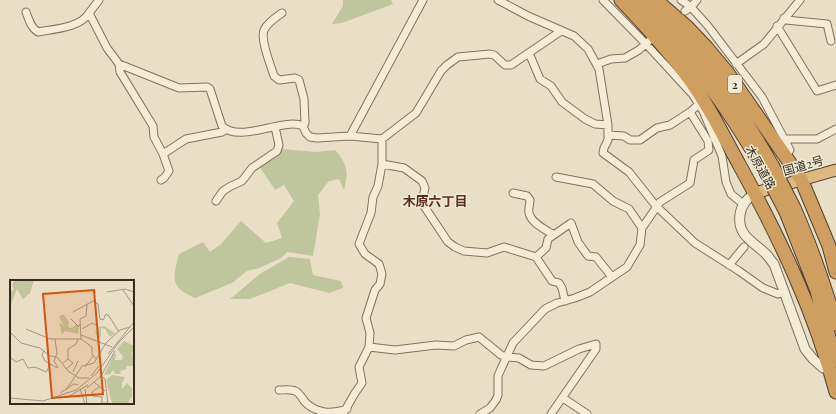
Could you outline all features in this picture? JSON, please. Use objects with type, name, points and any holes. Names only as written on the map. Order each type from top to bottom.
[{"type":"highway","points":[[621,0],[669,52],[701,96],[755,193],[793,270],[807,303],[820,339],[836,392]]},
{"type":"highway","name":"木原道路","points":[[632,0],[667,35],[693,65],[718,97],[741,132],[767,167]]},
{"type":"highway","name":"木原道路","points":[[647,0],[702,60],[750,128],[767,167],[811,246],[826,288],[836,324]]},
{"type":"highway","name":"2","points":[[656,0],[707,48],[727,72],[786,155],[801,179]]},
{"type":"highway","name":"国道2号","points":[[755,193],[836,170]]},
{"type":"highway","points":[[801,179],[830,246],[836,272]]},
{"type":"highway","name":"木原道路","points":[[790,210],[802,250],[817,291],[836,364]]},
{"type":"street","points":[[26,12],[31,25],[35,31],[38,32],[72,25],[87,17],[100,0]]},
{"type":"street","points":[[350,136],[423,0]]},
{"type":"street","points":[[498,0],[528,16],[574,36],[588,49],[597,64],[608,125],[608,140],[603,153],[629,172],[656,206],[695,243],[729,264],[763,288],[778,294],[785,292]]},
{"type":"street","points":[[603,0],[649,42],[693,95],[699,104],[722,156],[726,182],[731,194],[743,204]]},
{"type":"street","points":[[681,0],[688,9],[708,26],[762,97],[790,150],[786,155]]},
{"type":"street","points":[[688,9],[697,0]]},
{"type":"street","points":[[736,64],[764,44],[777,26],[800,0]]},
{"type":"street","points":[[89,13],[107,48],[119,64],[120,72],[124,80],[153,126],[154,137],[164,154],[169,171],[161,180]]},
{"type":"street","points":[[282,13],[276,17],[264,30],[263,39],[274,76],[279,80],[295,78],[299,80],[304,99],[305,123],[303,126],[306,133],[310,137],[317,138],[350,136],[382,139],[416,113],[441,71],[458,57],[490,54],[494,55],[505,65],[510,65],[561,31]]},
{"type":"street","points":[[784,18],[786,20],[828,24],[831,41]]},
{"type":"street","points":[[777,26],[817,91],[836,85]]},
{"type":"street","points":[[597,64],[611,59],[625,58],[649,42]]},
{"type":"street","points":[[529,53],[540,79],[551,86],[562,102],[585,119],[595,124],[608,125]]},
{"type":"street","points":[[119,64],[179,88],[208,86],[222,126],[225,130]]},
{"type":"street","points":[[608,135],[624,136],[630,140],[640,140],[657,128],[670,124],[690,112],[699,104]]},
{"type":"street","points":[[480,414],[490,408],[496,400],[498,395],[498,376],[513,343],[545,309],[565,300],[576,298],[590,292],[627,266],[640,245],[642,228],[656,206],[690,183],[694,160],[709,150],[708,141],[690,112]]},
{"type":"street","points":[[164,154],[186,139],[222,132],[225,130],[252,132],[296,123],[303,126]]},
{"type":"street","points":[[216,201],[223,191],[242,181],[252,168],[277,151],[279,145],[275,127]]},
{"type":"street","points":[[784,139],[817,139],[836,129]]},
{"type":"street","points":[[279,390],[294,390],[311,408],[322,414],[345,411],[362,383],[359,367],[369,347],[370,333],[366,318],[375,290],[380,284],[382,274],[379,264],[365,254],[360,244],[371,213],[373,197],[378,186],[382,164],[382,139]]},
{"type":"street","points":[[382,164],[404,168],[422,181],[425,188],[422,201],[424,206],[448,242],[464,251],[487,253],[504,247],[536,257],[552,281],[559,283],[565,300]]},
{"type":"street","points":[[556,177],[593,184],[613,201],[629,209],[642,228]]},
{"type":"street","points":[[513,193],[527,196],[530,200],[528,213],[535,223],[554,235]]},
{"type":"street","points":[[755,193],[743,204],[739,221],[741,229],[745,236],[768,255],[776,269],[805,349],[823,368]]},
{"type":"street","points":[[536,257],[546,248],[548,239],[571,223],[578,242],[588,256],[596,258],[612,277]]},
{"type":"street","points":[[729,264],[744,247]]},
{"type":"street","points":[[369,347],[395,350],[436,345],[454,346],[466,340],[479,337],[501,355],[519,358],[531,365],[544,366],[579,349],[596,344],[596,349],[551,414]]},
{"type":"street","points":[[563,398],[587,414]]},
{"type":"green space","points":[[343,0],[391,0],[393,4],[342,23],[332,24],[343,6]]},
{"type":"green space","points":[[282,149],[316,152],[335,150],[342,159],[346,168],[347,173],[344,190],[339,179],[329,181],[318,195],[320,214],[313,256],[287,252],[281,258],[259,268],[247,271],[232,283],[195,298],[181,290],[175,281],[175,269],[179,254],[203,242],[210,252],[221,244],[241,221],[266,243],[282,238],[277,223],[294,201],[284,185],[275,190],[259,166]]},
{"type":"green space","points":[[289,257],[310,259],[313,275],[341,281],[343,288],[329,293],[290,283],[250,299],[230,299],[260,274]]},
{"type":"district","name":"木原六丁目","points":[[435,200]]}]
